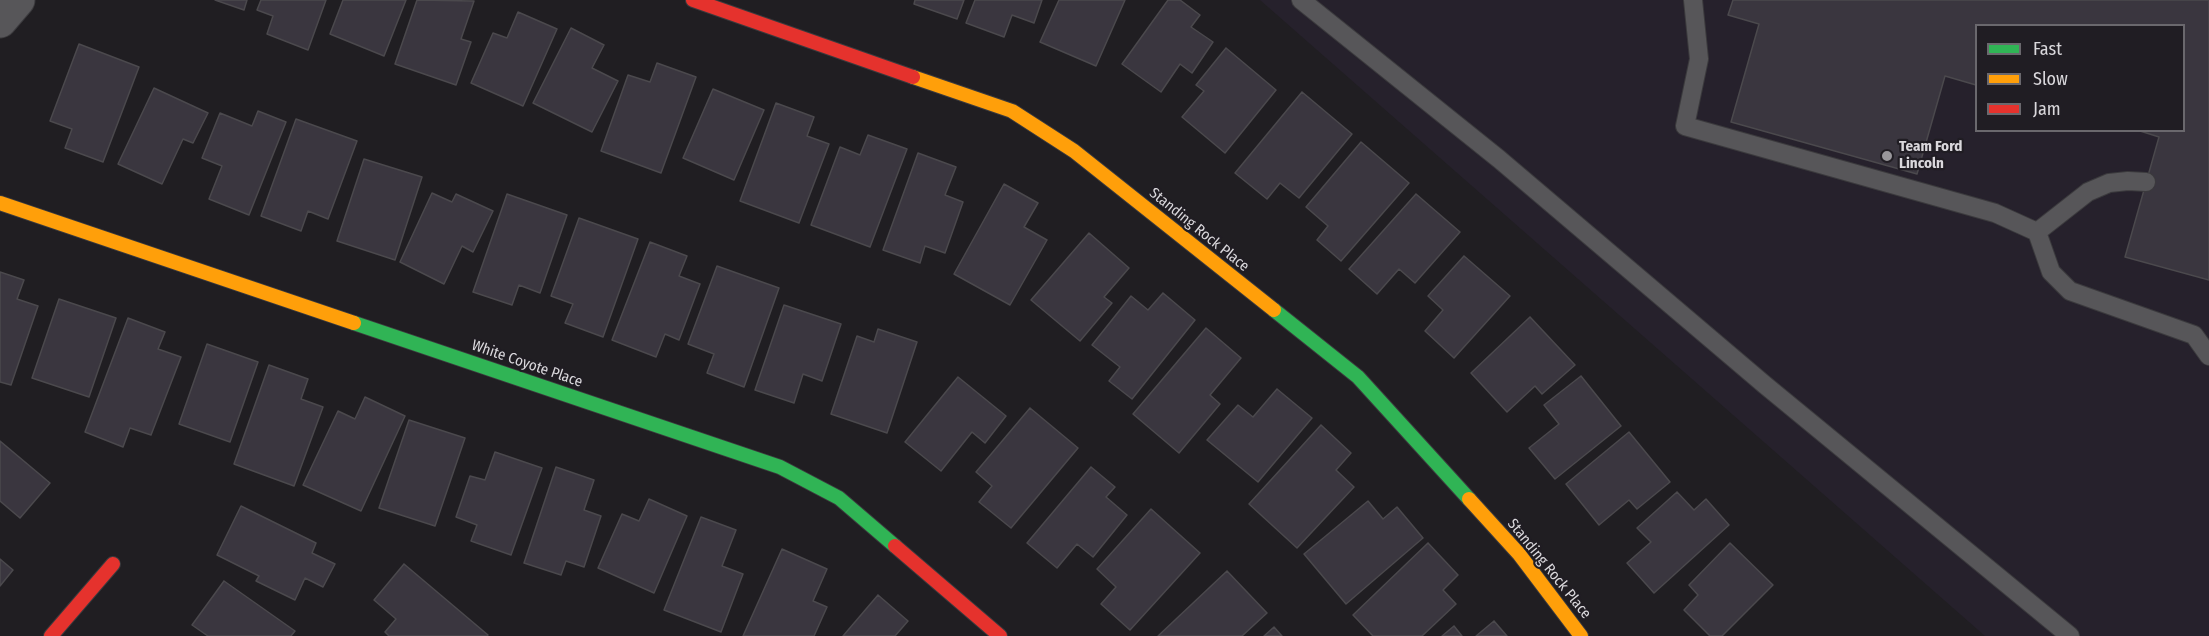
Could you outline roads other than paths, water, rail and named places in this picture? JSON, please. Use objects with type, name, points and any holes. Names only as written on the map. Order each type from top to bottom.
[{"type":"street","points":[[0,21],[18,0]]},
{"type":"street","name":"Standing Rock Place","points":[[693,0],[1012,111],[1074,151],[1358,377],[1519,554],[1581,636]]},
{"type":"street","name":"White Coyote Place","points":[[0,203],[780,467],[839,498],[1000,636]]},
{"type":"street","points":[[51,636],[112,564]]},
{"type":"lane","points":[[1301,0],[1499,159],[1782,399],[2070,636]]},
{"type":"lane","points":[[1693,0],[1699,59],[1685,126],[1995,213],[2037,232],[2051,272],[2070,291],[2194,335],[2209,356]]},
{"type":"lane","points":[[2037,232],[2088,192],[2109,183],[2146,182]]},
{"type":"place","name":"Team Ford Lincoln","points":[[1887,156]]}]
